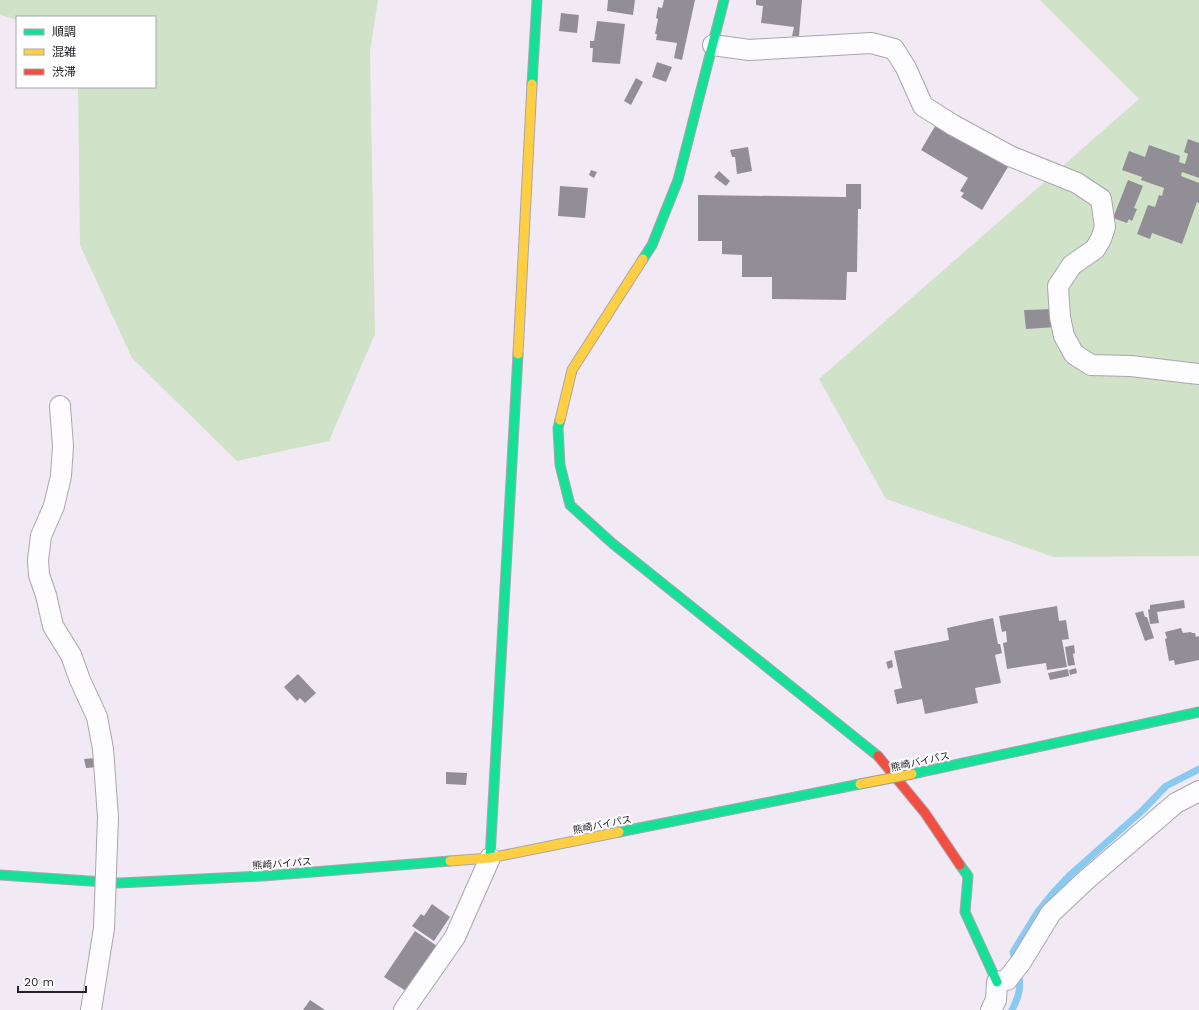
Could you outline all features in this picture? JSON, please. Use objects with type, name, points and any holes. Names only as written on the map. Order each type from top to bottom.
[{"type":"main road","points":[[490,858],[537,0]]},
{"type":"main road","points":[[724,0],[714,45],[695,110],[678,180],[652,245],[572,370],[558,428],[560,465],[570,505],[612,543],[881,758],[926,813],[968,876],[965,912],[1002,981]]},
{"type":"main road","name":"熊崎バイパス","points":[[0,875],[119,883],[263,876],[490,858],[912,774],[1199,712]]},
{"type":"street","points":[[714,45],[749,50],[871,43],[894,49],[906,68],[923,106],[1010,156],[1076,184],[1101,199],[1106,227],[1101,239],[1095,249],[1072,265],[1058,286],[1060,317],[1064,336],[1074,354],[1091,365],[1131,366],[1199,374]]},
{"type":"street","points":[[60,406],[63,446],[61,476],[54,506],[42,536],[38,560],[39,575],[54,626],[71,655],[80,680],[97,718],[103,749],[108,817],[104,928],[91,1010]]},
{"type":"street","points":[[991,1010],[1002,981],[1021,962],[1051,913],[1086,880],[1176,803],[1199,791]]},
{"type":"street","points":[[404,1010],[455,937],[490,858]]},
{"type":"green space","points":[[0,0],[378,0],[370,51],[375,334],[329,441],[237,461],[132,358],[80,245],[78,88],[156,88],[156,16],[16,16],[16,20],[0,15]]},
{"type":"green space","points":[[1040,0],[1199,0],[1199,556],[1054,557],[886,499],[819,379],[1139,99]]},
{"type":"building","points":[[608,0],[635,0],[633,15],[607,11]]},
{"type":"building","points":[[664,0],[695,0],[682,60],[674,58],[677,43],[656,40],[657,34],[655,34],[658,19],[656,18],[658,7],[662,8]]},
{"type":"building","points":[[756,0],[802,0],[799,36],[792,36],[794,27],[761,23],[763,6],[756,5]]},
{"type":"building","points":[[561,13],[579,15],[577,33],[559,31]]},
{"type":"building","points":[[597,21],[625,24],[620,64],[592,62],[593,48],[590,48],[590,41],[594,41]]},
{"type":"building","points":[[657,62],[672,67],[666,82],[652,77]]},
{"type":"building","points":[[636,78],[643,82],[631,105],[624,101]]},
{"type":"building","points":[[944,111],[1011,162],[982,210],[961,197],[964,193],[960,191],[968,178],[921,150]]},
{"type":"building","points":[[1188,139],[1199,143],[1199,178],[1182,172],[1181,176],[1199,183],[1199,203],[1197,202],[1182,244],[1152,233],[1150,239],[1137,234],[1148,205],[1155,207],[1159,195],[1162,196],[1164,188],[1141,180],[1142,177],[1122,170],[1129,151],[1145,157],[1149,145],[1180,156],[1179,162],[1185,164],[1188,154],[1184,152]]},
{"type":"building","points":[[748,147],[752,171],[737,174],[735,157],[732,157],[730,150]]},
{"type":"building","points":[[591,170],[597,172],[594,178],[589,175]]},
{"type":"building","points":[[719,171],[730,181],[726,186],[714,177]]},
{"type":"building","points":[[1128,180],[1143,186],[1134,208],[1137,209],[1132,221],[1129,219],[1127,223],[1113,218]]},
{"type":"building","points":[[846,184],[861,184],[861,209],[858,209],[857,272],[847,272],[846,300],[772,299],[772,277],[742,277],[742,255],[722,254],[722,241],[698,241],[698,195],[846,197]]},
{"type":"building","points":[[560,186],[588,188],[585,218],[558,216]]},
{"type":"building","points":[[1056,309],[1056,327],[1026,329],[1024,310]]},
{"type":"building","points":[[1184,600],[1185,608],[1157,612],[1159,623],[1150,624],[1148,610],[1150,609],[1150,605]]},
{"type":"building","points":[[1057,606],[1059,621],[1066,620],[1069,639],[1062,640],[1067,667],[1047,670],[1046,663],[1007,669],[1003,643],[1007,642],[1006,631],[1002,632],[999,616]]},
{"type":"building","points":[[1143,611],[1145,617],[1147,617],[1154,638],[1145,641],[1135,613]]},
{"type":"building","points":[[993,618],[998,644],[1000,644],[1002,653],[995,655],[1001,683],[975,688],[978,703],[925,714],[922,699],[897,704],[894,690],[902,688],[894,651],[949,640],[947,628]]},
{"type":"building","points":[[1181,628],[1183,633],[1191,632],[1195,633],[1196,637],[1199,636],[1199,660],[1175,665],[1174,660],[1169,661],[1165,632]]},
{"type":"building","points":[[1074,645],[1075,653],[1073,654],[1075,665],[1068,666],[1065,647]]},
{"type":"building","points":[[892,660],[893,667],[888,669],[886,662]]},
{"type":"building","points":[[1076,668],[1077,673],[1070,675],[1069,670]]},
{"type":"building","points":[[1068,669],[1069,676],[1050,680],[1048,673]]},
{"type":"building","points":[[298,674],[316,693],[305,703],[300,698],[297,701],[284,687]]},
{"type":"building","points":[[96,758],[98,767],[86,768],[84,759]]},
{"type":"building","points":[[446,772],[467,773],[466,785],[446,784]]},
{"type":"building","points":[[432,904],[450,917],[434,941],[412,926],[421,914],[424,916]]},
{"type":"building","points":[[415,931],[437,946],[406,991],[384,977]]},
{"type":"building","points":[[310,1000],[325,1010],[303,1010]]},
{"type":"waterway","points":[[1012,1010],[1020,987],[1019,975],[1013,952],[1037,913],[1070,875],[1143,810],[1166,786],[1199,769]]},
{"type":"traffic: fast","points":[[532,84],[537,0]]},
{"type":"traffic: fast","points":[[643,259],[652,245],[678,180],[724,0]]},
{"type":"traffic: fast","points":[[490,858],[518,354]]},
{"type":"traffic: fast","points":[[560,420],[558,428],[560,465],[570,505],[612,543],[878,756]]},
{"type":"traffic: fast","points":[[912,774],[1199,712]]},
{"type":"traffic: fast","points":[[619,832],[860,784]]},
{"type":"traffic: fast","points":[[0,875],[119,883],[263,876],[450,861]]},
{"type":"traffic: fast","points":[[960,865],[968,876],[965,912],[997,982]]},
{"type":"traffic: slow","points":[[518,354],[532,84]]},
{"type":"traffic: slow","points":[[560,420],[572,370],[643,259]]},
{"type":"traffic: slow","points":[[860,784],[912,774]]},
{"type":"traffic: slow","points":[[450,861],[490,858],[619,832]]},
{"type":"traffic: jam","points":[[878,756],[925,813],[960,865]]}]
